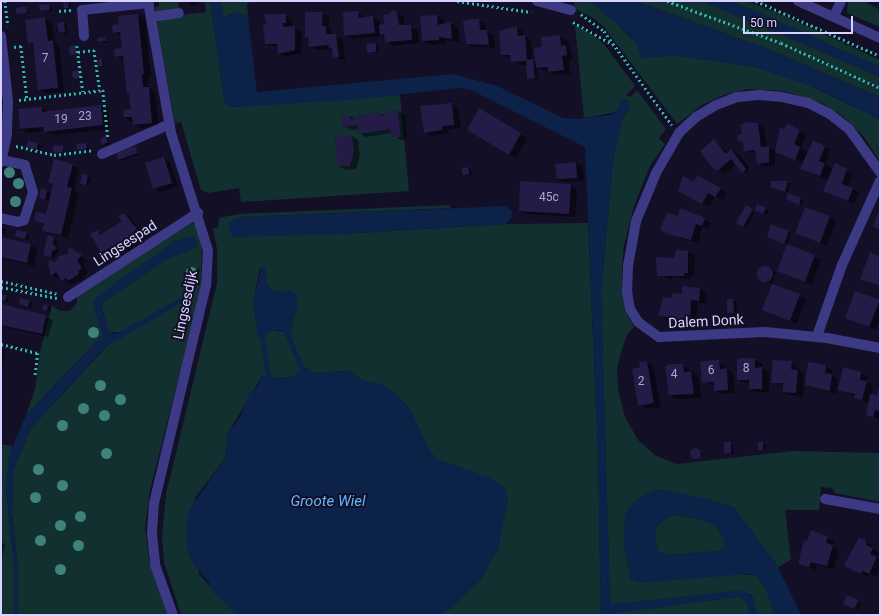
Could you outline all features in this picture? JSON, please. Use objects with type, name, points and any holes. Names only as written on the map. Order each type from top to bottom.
[{"type":"street","points":[[536,1],[571,10]]},
{"type":"street","points":[[798,1],[880,38]]},
{"type":"street","points":[[834,16],[841,1]]},
{"type":"street","points":[[84,33],[82,10],[148,2]]},
{"type":"street","name":"Lingsesdijk","points":[[148,2],[170,124],[208,250],[206,285],[159,474],[152,518],[155,565],[173,615]]},
{"type":"street","points":[[150,17],[179,13]]},
{"type":"street","points":[[1,36],[8,101],[5,143],[1,161],[25,165],[33,192],[24,220],[18,222],[1,218]]},
{"type":"street","name":"Dalem Donk","points":[[880,172],[860,141],[840,121],[819,108],[796,99],[759,95],[732,99],[706,110],[679,134],[656,173],[636,221],[628,266],[627,291],[630,309],[638,322],[651,333],[669,338],[750,332],[817,336],[880,348]]},
{"type":"street","points":[[106,152],[170,124]]},
{"type":"street","points":[[817,336],[844,259],[880,181]]},
{"type":"street","name":"Lingsespad","points":[[68,297],[198,213]]},
{"type":"street","points":[[825,498],[880,508]]},
{"type":"path","points":[[457,1],[535,13]]},
{"type":"path","points":[[667,1],[781,43],[880,88]]},
{"type":"path","points":[[756,1],[880,56]]},
{"type":"path","points":[[571,10],[596,24],[614,45],[679,134]]},
{"type":"path","points":[[569,20],[614,45]]},
{"type":"path","points":[[83,92],[76,32],[84,33]]},
{"type":"path","points":[[5,143],[54,155],[98,149],[106,152],[103,90],[100,90],[94,50],[78,52]]},
{"type":"path","points":[[8,101],[100,90]]},
{"type":"path","points":[[1,280],[68,297]]},
{"type":"path","points":[[1,287],[52,299],[68,297]]},
{"type":"path","points":[[1,344],[38,353],[35,377]]},
{"type":"green space","points":[[159,1],[178,1],[179,9],[156,12],[155,7],[159,6]]},
{"type":"green space","points":[[205,1],[210,1],[225,104],[231,107],[400,95],[409,191],[241,202],[239,188],[208,193],[201,190],[181,122],[175,123],[157,23],[160,18],[206,12]]},
{"type":"green space","points":[[220,1],[254,2],[247,3],[248,17],[246,15],[230,14],[224,19]]},
{"type":"green space","points":[[575,1],[590,1],[616,23],[637,44],[642,58],[675,55],[755,67],[807,84],[875,117],[880,120],[880,162],[865,138],[843,116],[822,103],[784,91],[747,89],[724,95],[702,105],[677,124],[604,27],[593,18],[573,8]]},
{"type":"green space","points":[[636,1],[702,1],[748,19],[880,77],[880,97],[765,48]]},
{"type":"green space","points":[[730,1],[747,1],[787,17],[880,60],[880,67]]},
{"type":"green space","points":[[848,1],[864,1],[880,10],[880,27],[847,13]]},
{"type":"green space","points":[[575,25],[590,33],[604,44],[635,86],[626,95],[630,97],[637,90],[666,129],[659,138],[665,144],[650,166],[634,206],[624,245],[622,270],[624,309],[634,327],[628,333],[621,352],[617,370],[618,389],[625,417],[638,440],[656,456],[677,464],[793,451],[880,453],[880,502],[835,493],[832,488],[821,487],[819,510],[785,510],[791,560],[778,567],[734,508],[727,505],[665,490],[653,491],[637,500],[625,514],[624,544],[631,579],[738,574],[755,575],[768,590],[774,615],[757,615],[751,594],[612,604],[610,602],[601,293],[613,160],[623,117],[628,110],[584,118]]},
{"type":"green space","points":[[450,205],[450,208],[241,217],[228,223],[342,234],[506,224],[588,223],[598,451],[601,615],[438,615],[451,608],[480,580],[497,551],[508,499],[472,472],[436,459],[428,448],[409,408],[387,387],[360,379],[348,371],[312,373],[307,367],[292,377],[269,378],[262,376],[228,433],[225,458],[195,498],[199,574],[237,615],[181,615],[164,562],[162,536],[166,494],[217,283],[217,249],[213,229],[218,227],[219,218],[238,214]],"holes":[[[260,268],[265,268],[266,281],[270,290],[282,293],[290,290],[298,305],[291,327],[292,333],[273,330],[258,337],[253,303]]]},
{"type":"green space","points":[[193,223],[196,224],[202,242],[201,290],[150,490],[145,527],[150,566],[168,615],[18,615],[18,566],[12,513],[13,471],[31,428],[120,332],[109,332],[101,303],[165,260],[197,247],[194,236],[173,242],[93,303],[103,335],[26,415],[35,389],[40,352],[52,305],[60,311],[70,311],[77,303],[77,294]]},
{"type":"green space","points":[[1,444],[12,446],[6,488],[14,565],[14,615],[1,615]]},
{"type":"green space","points":[[679,515],[710,522],[718,528],[724,539],[724,547],[719,551],[669,555],[659,552],[655,541],[656,528],[667,517]]},
{"type":"green space","points":[[738,597],[746,601],[750,615],[609,615],[611,612]]},
{"type":"water","points":[[210,1],[220,1],[224,19],[237,11],[248,17],[257,92],[453,74],[497,86],[563,118],[578,119],[610,115],[616,112],[621,99],[628,100],[629,107],[623,117],[613,160],[601,293],[610,602],[612,604],[744,590],[753,597],[757,615],[750,615],[746,601],[738,597],[601,615],[598,451],[585,147],[471,90],[459,88],[350,100],[231,107],[225,104]]},
{"type":"water","points":[[590,1],[636,1],[765,48],[880,97],[880,120],[821,90],[755,67],[675,55],[642,58],[637,44],[628,34]]},
{"type":"water","points":[[702,1],[730,1],[758,12],[880,67],[880,77]]},
{"type":"water","points":[[506,206],[512,212],[512,217],[506,224],[342,234],[232,237],[228,223],[241,217]]},
{"type":"water","points":[[194,236],[197,247],[165,260],[101,304],[109,332],[115,334],[184,296],[185,301],[104,348],[31,428],[13,471],[12,513],[18,566],[18,615],[14,615],[14,565],[6,488],[9,455],[26,415],[103,335],[93,303],[95,298],[173,242]]},
{"type":"water","points":[[262,265],[265,268],[266,281],[270,290],[282,293],[290,290],[296,294],[298,305],[291,326],[292,333],[285,336],[282,330],[273,330],[258,338],[253,303]]},
{"type":"water","name":"Groote Wiel","points":[[307,367],[312,373],[348,371],[360,379],[387,387],[409,408],[428,448],[436,459],[488,477],[505,488],[508,499],[497,551],[480,580],[451,608],[438,615],[237,615],[214,593],[208,581],[193,564],[188,552],[186,531],[189,510],[225,458],[228,433],[241,416],[250,392],[257,387],[262,375],[269,378],[292,377]]},
{"type":"water","points":[[665,490],[708,499],[734,508],[778,567],[801,615],[774,615],[764,584],[755,575],[747,574],[639,583],[631,579],[624,544],[625,514],[637,500],[653,491]],"holes":[[[679,515],[710,522],[718,528],[724,539],[724,548],[719,551],[669,555],[659,552],[655,541],[656,528],[667,517]]]},
{"type":"building","points":[[63,2],[68,2],[69,8],[64,8]]},
{"type":"building","points":[[49,4],[50,10],[40,11],[39,5]]},
{"type":"building","points":[[26,7],[27,13],[16,14],[16,8]]},
{"type":"building","points":[[393,10],[397,12],[399,25],[411,25],[412,40],[385,42],[384,34],[380,35],[379,25],[384,24],[383,15],[389,14]]},
{"type":"building","points":[[358,11],[359,18],[373,16],[375,33],[344,36],[343,12]]},
{"type":"building","points":[[305,12],[323,12],[322,26],[326,26],[326,34],[336,34],[339,57],[333,58],[332,48],[329,48],[328,45],[309,47],[308,37],[305,38]]},
{"type":"building","points":[[138,14],[144,74],[142,74],[143,87],[149,87],[152,123],[133,125],[132,117],[124,117],[123,110],[131,109],[129,94],[127,94],[123,56],[115,57],[114,49],[122,48],[120,32],[113,33],[112,25],[119,24],[118,16]]},
{"type":"building","points":[[264,14],[286,14],[286,23],[283,23],[283,27],[295,26],[295,50],[278,54],[277,44],[265,44],[263,24],[267,24]]},
{"type":"building","points":[[437,15],[438,25],[451,22],[452,39],[439,37],[439,40],[422,41],[420,16]]},
{"type":"building","points":[[45,17],[48,41],[53,40],[58,88],[38,90],[33,43],[28,44],[25,20]]},
{"type":"building","points":[[479,19],[480,30],[487,30],[489,45],[466,44],[463,21]]},
{"type":"building","points":[[64,22],[65,32],[59,33],[57,23]]},
{"type":"building","points":[[517,26],[518,36],[525,35],[527,60],[533,59],[535,78],[527,79],[526,61],[511,62],[510,55],[501,55],[499,31]]},
{"type":"building","points":[[560,35],[561,46],[566,45],[567,55],[562,56],[564,70],[548,72],[548,67],[536,68],[534,48],[542,47],[541,37]]},
{"type":"building","points":[[105,37],[106,41],[98,42],[97,38]]},
{"type":"building","points":[[376,43],[376,52],[367,53],[366,44]]},
{"type":"building","points":[[76,45],[77,55],[70,55],[69,46]]},
{"type":"building","points":[[102,59],[103,66],[98,66],[97,60]]},
{"type":"building","points":[[74,70],[78,70],[80,74],[78,78],[74,78],[72,76],[72,72]]},
{"type":"building","points":[[452,103],[454,125],[442,126],[442,130],[424,133],[420,106]]},
{"type":"building","points":[[101,105],[103,125],[44,132],[43,127],[20,129],[18,109],[42,107],[42,112]]},
{"type":"building","points":[[479,108],[521,133],[509,155],[467,130]]},
{"type":"building","points":[[398,110],[401,137],[392,137],[390,129],[359,134],[357,125],[343,127],[341,117],[350,115],[350,119],[357,119],[358,115],[380,112],[381,116],[388,114],[388,111]]},
{"type":"building","points":[[748,122],[758,123],[761,147],[769,146],[769,162],[757,164],[755,150],[744,151],[743,142],[737,140],[738,135],[742,134],[740,125]]},
{"type":"building","points":[[788,123],[800,130],[794,144],[800,147],[795,160],[775,152],[780,128],[784,129]]},
{"type":"building","points":[[352,135],[354,152],[350,166],[338,166],[334,138]]},
{"type":"building","points":[[105,136],[108,142],[102,145],[100,139]]},
{"type":"building","points":[[714,139],[726,154],[731,149],[746,169],[742,173],[731,159],[717,171],[710,165],[700,151]]},
{"type":"building","points":[[28,140],[38,143],[37,149],[27,147]]},
{"type":"building","points":[[813,140],[825,146],[819,161],[825,163],[820,176],[800,169]]},
{"type":"building","points":[[86,143],[87,149],[77,150],[76,144]]},
{"type":"building","points":[[63,145],[63,152],[53,153],[53,146]]},
{"type":"building","points":[[135,146],[138,153],[118,160],[116,153]]},
{"type":"building","points":[[164,157],[172,183],[153,189],[145,163]]},
{"type":"building","points":[[54,159],[73,164],[67,187],[72,188],[61,235],[42,231],[44,224],[34,221],[36,212],[46,214],[53,184],[48,183]]},
{"type":"building","points":[[576,162],[577,178],[557,179],[555,164]]},
{"type":"building","points":[[835,163],[847,169],[842,184],[853,188],[848,201],[823,191]]},
{"type":"building","points":[[468,167],[469,174],[462,175],[462,168]]},
{"type":"building","points":[[82,174],[88,175],[86,185],[80,184]]},
{"type":"building","points":[[697,175],[721,188],[715,197],[708,193],[702,204],[678,191],[683,176],[694,182]]},
{"type":"building","points":[[520,181],[571,184],[569,214],[519,211]]},
{"type":"building","points":[[771,181],[788,181],[785,192],[771,187]]},
{"type":"building","points":[[41,188],[47,190],[45,200],[39,198]]},
{"type":"building","points":[[788,193],[801,198],[799,205],[786,199]]},
{"type":"building","points":[[757,204],[766,207],[763,214],[755,210]]},
{"type":"building","points":[[746,205],[753,209],[743,227],[736,223]]},
{"type":"building","points":[[805,207],[830,216],[820,243],[795,233]]},
{"type":"building","points":[[680,208],[705,218],[702,226],[696,224],[691,240],[670,235],[660,230],[667,213],[678,216]]},
{"type":"building","points":[[124,213],[137,229],[129,235],[133,240],[112,253],[109,248],[101,253],[90,234],[98,230],[100,235],[122,221],[118,216]]},
{"type":"building","points":[[878,213],[880,214],[879,229],[873,226]]},
{"type":"building","points":[[771,224],[789,231],[784,244],[767,237]]},
{"type":"building","points":[[17,230],[27,232],[25,239],[15,236]]},
{"type":"building","points":[[48,235],[54,237],[53,243],[57,249],[52,251],[51,257],[43,255]]},
{"type":"building","points":[[1,237],[31,244],[27,263],[1,257]]},
{"type":"building","points":[[787,244],[815,255],[805,282],[777,271]]},
{"type":"building","points":[[69,247],[82,255],[77,260],[82,268],[78,271],[79,274],[68,281],[66,278],[62,281],[56,272],[51,276],[48,263],[49,260],[55,262],[59,256],[68,254]]},
{"type":"building","points":[[676,250],[688,251],[688,273],[684,273],[684,276],[657,276],[656,257],[674,258]]},
{"type":"building","points":[[870,252],[880,256],[880,286],[860,279]]},
{"type":"building","points":[[765,266],[771,268],[773,274],[771,280],[765,282],[759,280],[757,274],[759,268]]},
{"type":"building","points":[[772,284],[800,294],[790,321],[762,310]]},
{"type":"building","points":[[682,286],[700,288],[699,301],[691,300],[690,319],[672,320],[672,318],[658,316],[663,297],[672,298],[672,293],[682,294]]},
{"type":"building","points":[[855,291],[880,300],[869,327],[845,318]]},
{"type":"building","points":[[1,294],[7,295],[5,301],[1,300]]},
{"type":"building","points":[[20,298],[30,300],[28,307],[19,304]]},
{"type":"building","points":[[727,299],[733,299],[734,313],[727,313]]},
{"type":"building","points":[[1,304],[46,315],[42,334],[1,325]]},
{"type":"building","points":[[44,304],[48,305],[47,311],[42,310]]},
{"type":"building","points":[[737,359],[755,359],[755,368],[762,367],[762,389],[749,389],[749,380],[737,380]]},
{"type":"building","points":[[719,360],[720,369],[727,368],[728,390],[714,391],[714,382],[702,383],[700,362]]},
{"type":"building","points":[[773,360],[792,361],[791,369],[798,370],[796,393],[783,392],[783,383],[771,383]]},
{"type":"building","points":[[647,361],[654,403],[638,406],[632,369],[640,367],[639,362]]},
{"type":"building","points":[[808,362],[826,365],[825,373],[832,374],[830,391],[805,385]]},
{"type":"building","points":[[671,364],[683,364],[684,372],[691,371],[694,394],[669,395],[665,366]]},
{"type":"building","points":[[843,367],[861,372],[860,380],[867,381],[862,400],[854,398],[855,394],[838,390]]},
{"type":"building","points":[[879,386],[880,411],[875,410],[873,417],[866,415],[870,394],[877,395]]},
{"type":"building","points":[[724,442],[731,442],[731,453],[724,453]]},
{"type":"building","points":[[758,442],[763,442],[763,450],[758,450]]},
{"type":"building","points":[[693,448],[697,448],[699,449],[699,457],[693,458],[690,455],[690,451]]},
{"type":"building","points":[[811,530],[828,537],[826,543],[833,545],[827,566],[811,562],[809,567],[798,564],[804,540],[807,541]]},
{"type":"building","points":[[859,537],[866,541],[866,545],[873,548],[870,554],[877,557],[869,574],[863,571],[861,574],[844,566]]},
{"type":"building","points":[[847,595],[859,600],[854,609],[843,604]]},
{"type":"waterway","points":[[262,335],[269,378]]},
{"type":"waterway","points":[[288,335],[303,370]]}]
